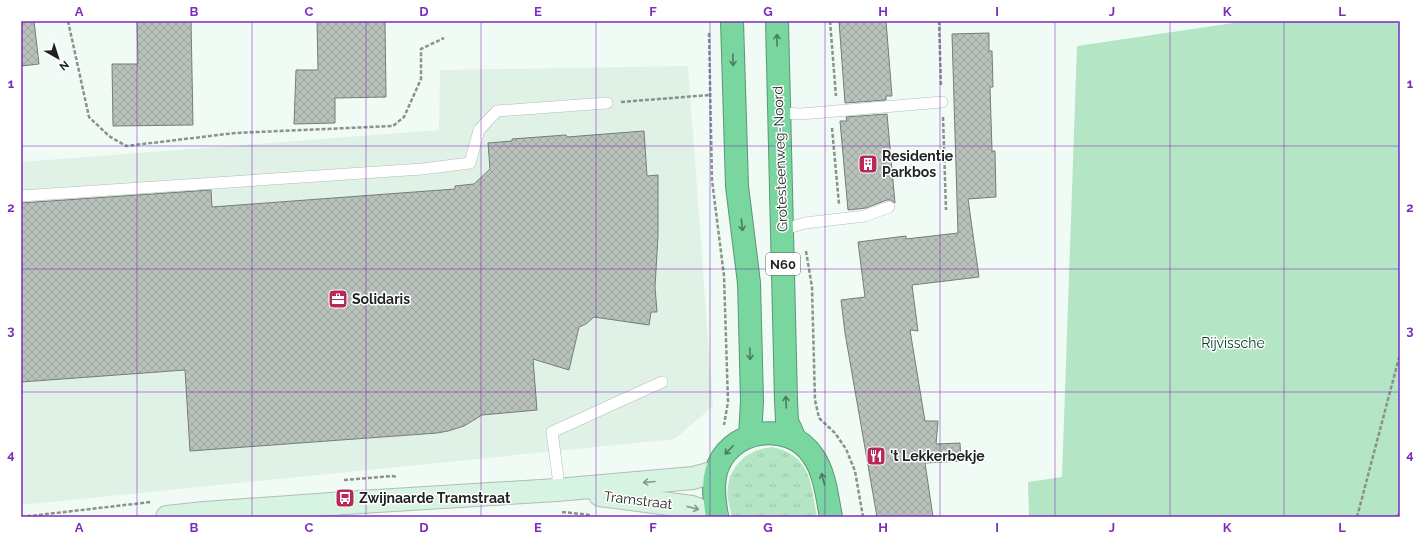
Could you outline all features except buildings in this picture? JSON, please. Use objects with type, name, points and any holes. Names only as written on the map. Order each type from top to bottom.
[{"type":"highway","name":"N60","points":[[732,21],[737,186],[748,283],[752,401],[750,436]]},
{"type":"highway","name":"Grotesteenweg-Noord","points":[[777,21],[787,421],[795,439]]},
{"type":"highway","name":"Grotesteenweg-Noord","points":[[717,516],[713,491],[719,464],[727,451],[739,440],[765,432],[777,433],[795,439],[813,455],[819,466],[831,517]]},
{"type":"main road","name":"Tramstraat","points":[[167,517],[204,512],[557,490],[693,478],[716,472]]},
{"type":"main road","name":"Tramstraat","points":[[557,490],[692,507],[717,516]]},
{"type":"lane","points":[[779,113],[801,114],[942,102]]},
{"type":"lane","points":[[21,196],[422,169],[470,163],[479,130],[496,111],[607,103]]},
{"type":"lane","points":[[782,230],[805,223],[865,216],[889,207]]},
{"type":"lane","points":[[557,490],[558,477],[552,432],[662,382]]},
{"type":"path","points":[[68,21],[89,117],[108,136],[126,146],[235,133],[393,126],[404,117],[421,79],[421,49],[444,38]]},
{"type":"path","points":[[830,21],[840,219]]},
{"type":"path","points":[[709,28],[709,95],[712,180],[724,276],[728,402],[724,425],[720,431]]},
{"type":"path","points":[[607,103],[734,93]]},
{"type":"path","points":[[805,223],[806,258],[812,287],[815,400],[819,418],[835,433],[846,449],[855,471],[863,517]]},
{"type":"path","points":[[1358,517],[1400,354]]},
{"type":"path","points":[[558,512],[595,516]]},
{"type":"path","points":[[1397,517],[1400,513]]},
{"type":"shaded area","points":[[688,66],[713,406],[675,439],[21,505],[21,162],[439,130],[440,70]]},
{"type":"green space","name":"Rijvissche","points":[[1247,21],[1400,21],[1400,517],[1029,517],[1028,482],[1062,477],[1077,46]]},
{"type":"green space","points":[[772,447],[785,451],[795,457],[802,464],[810,482],[817,517],[732,517],[728,502],[728,490],[733,470],[737,464],[749,454],[764,448]]},
{"type":"place","name":"Residentie Parkbos","points":[[868,164]]},
{"type":"place","name":"Solidaris","points":[[338,299]]},
{"type":"place","name":"'t Lekkerbekje","points":[[876,456]]},
{"type":"place","name":"Zwijnaarde Tramstraat","points":[[345,498]]}]
